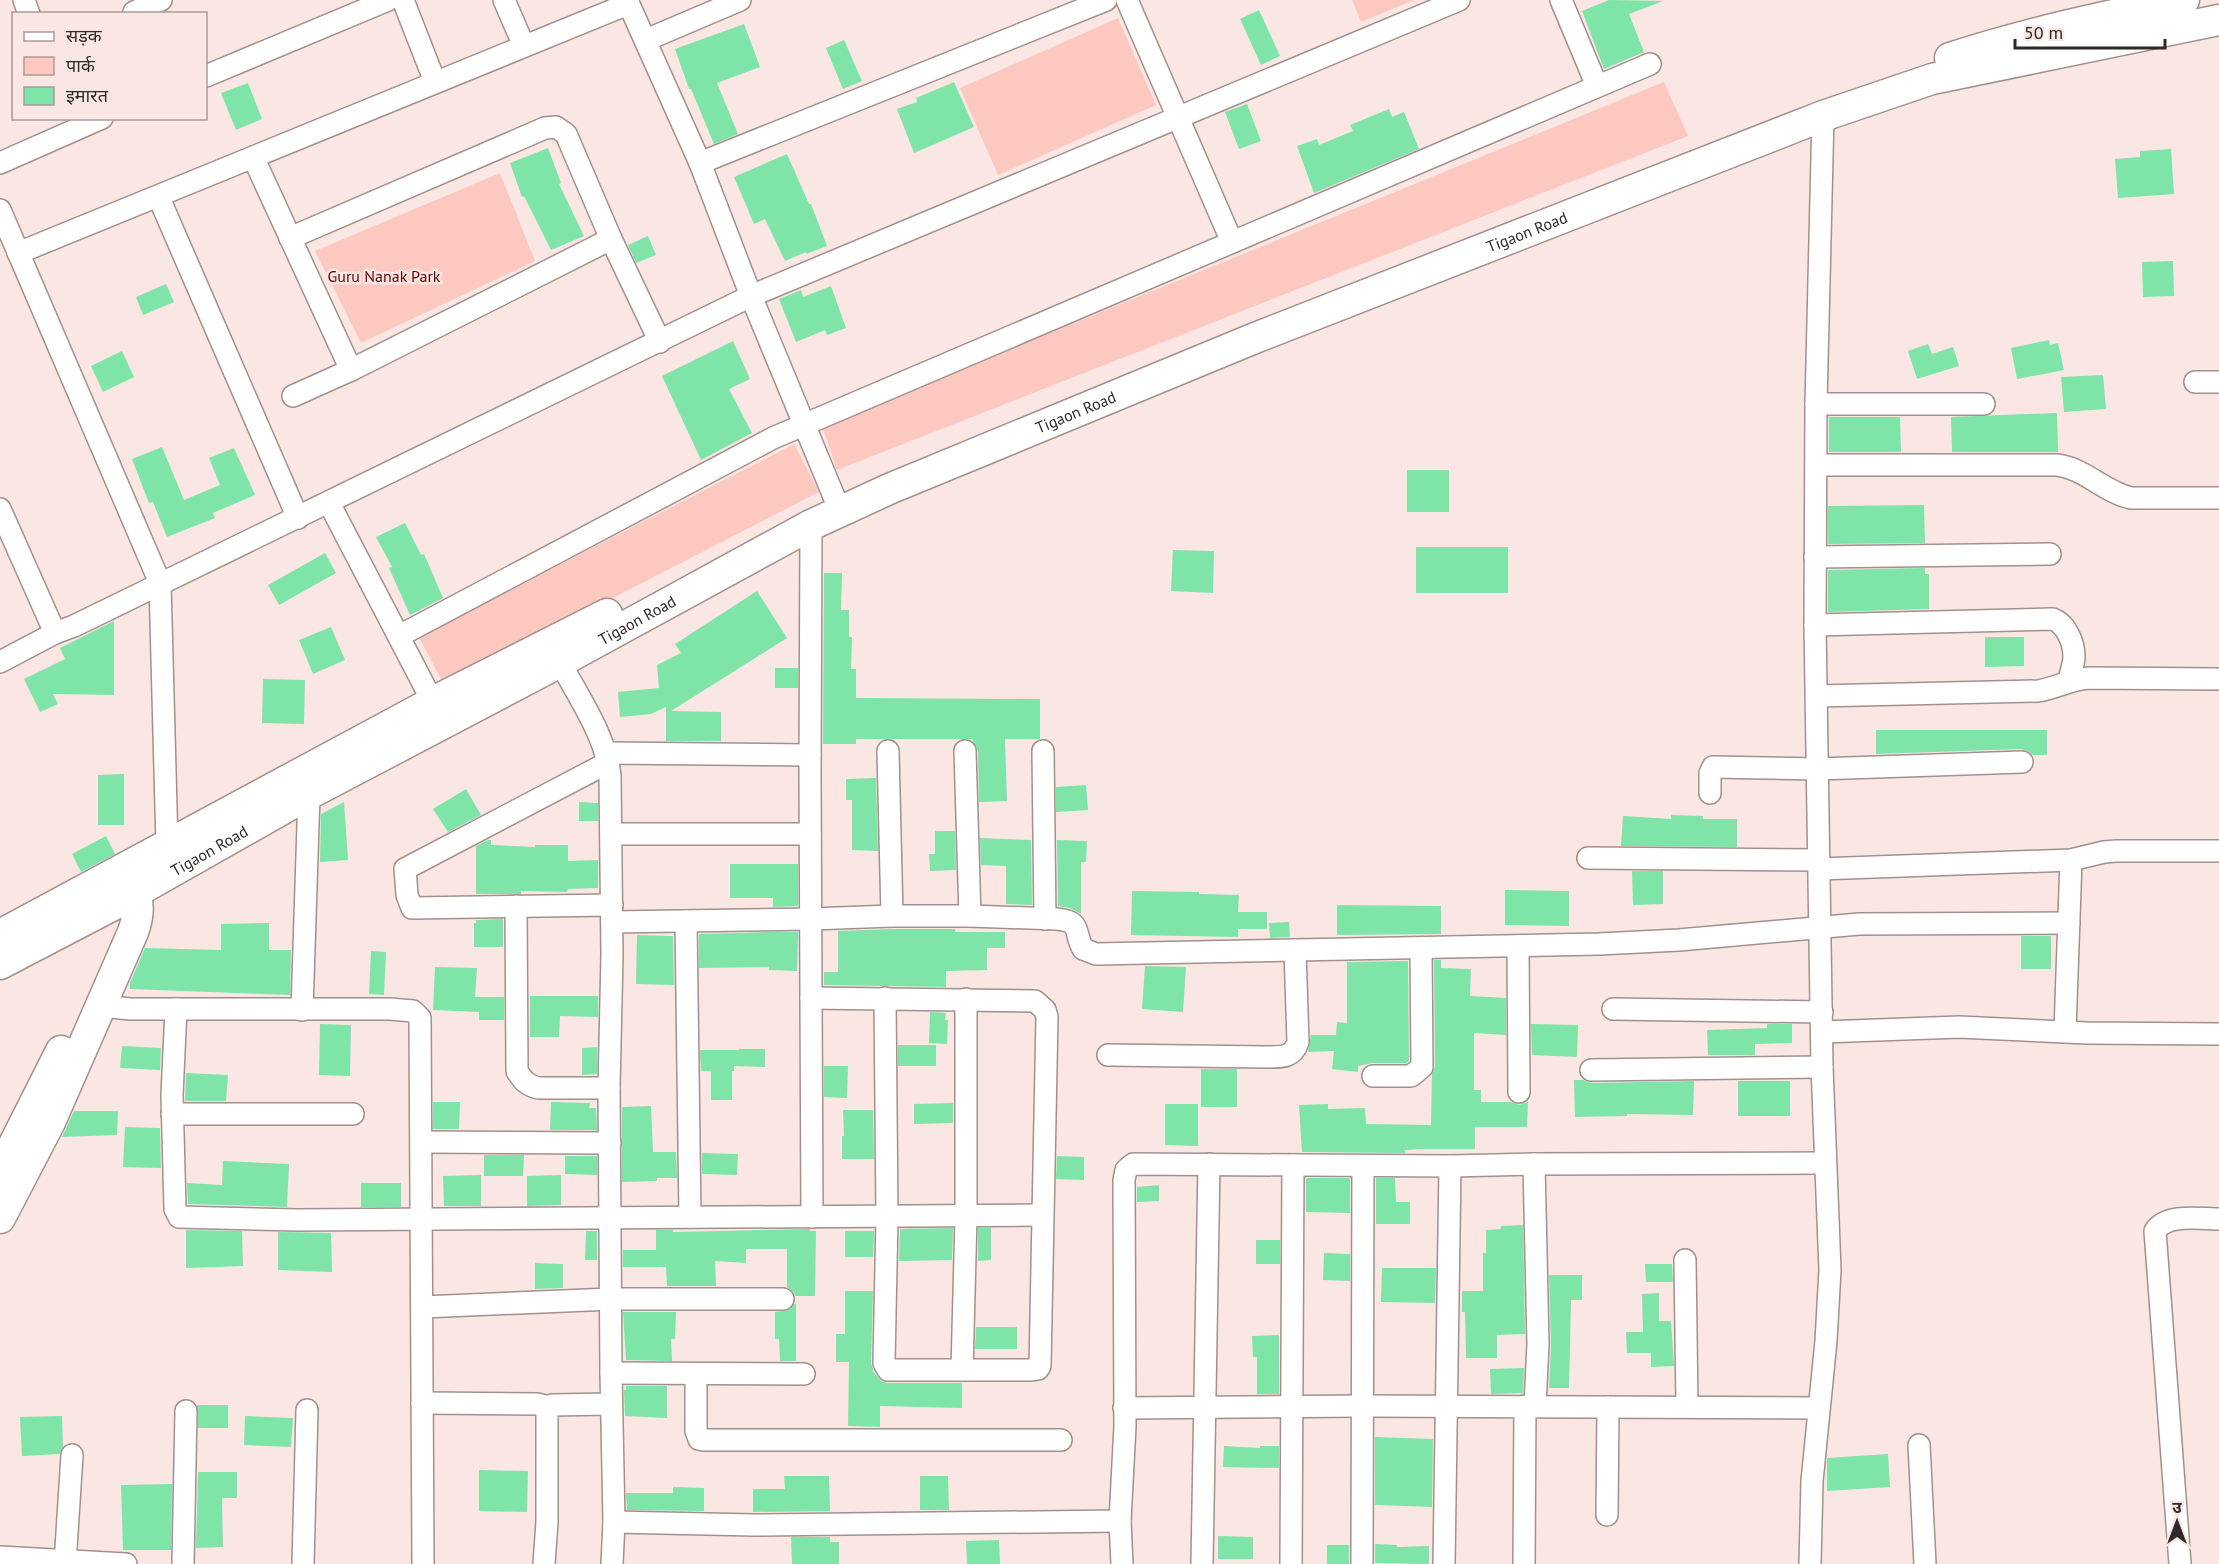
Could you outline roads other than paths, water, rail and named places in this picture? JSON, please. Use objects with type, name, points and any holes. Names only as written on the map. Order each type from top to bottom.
[{"type":"street","points":[[132,9],[161,0]]},
{"type":"street","points":[[207,76],[388,0]]},
{"type":"street","points":[[403,0],[435,82]]},
{"type":"street","points":[[504,0],[524,46]]},
{"type":"street","points":[[646,39],[740,0]]},
{"type":"street","points":[[700,163],[1106,0]]},
{"type":"street","points":[[1127,0],[1232,242]]},
{"type":"street","points":[[0,662],[55,633],[75,626],[752,296],[1459,0]]},
{"type":"street","points":[[1561,0],[1597,86]]},
{"type":"street","points":[[329,503],[438,713],[837,503],[1276,314],[1838,95],[1991,45],[2184,0]]},
{"type":"street","points":[[18,254],[254,159],[627,2],[646,39],[700,163],[837,503]]},
{"type":"street","name":"Tigaon Road","points":[[0,964],[118,887],[307,782],[438,713],[560,662],[812,525],[837,503],[934,470],[1255,338],[1822,116],[2122,16],[2219,20]]},
{"type":"street","points":[[399,636],[773,438],[1650,64]]},
{"type":"street","points":[[1810,1564],[1812,1481],[1826,1341],[1830,1270],[1822,1067],[1815,625],[1816,404],[1822,116]]},
{"type":"street","points":[[0,163],[75,124],[93,120]]},
{"type":"street","points":[[290,238],[551,126],[560,128],[566,134],[611,239],[660,342]]},
{"type":"street","points":[[254,159],[351,370]]},
{"type":"street","points":[[159,198],[298,518]]},
{"type":"street","points":[[0,210],[160,584],[168,845]]},
{"type":"street","points":[[293,396],[351,370],[611,239]]},
{"type":"street","points":[[2195,382],[2219,382]]},
{"type":"street","points":[[1816,404],[1983,404]]},
{"type":"street","points":[[1816,465],[2056,465],[2070,468],[2117,494],[2131,498],[2219,498]]},
{"type":"street","points":[[0,509],[6,541],[55,633]]},
{"type":"street","points":[[812,525],[810,755],[812,1217]]},
{"type":"street","points":[[1815,557],[2050,554]]},
{"type":"street","points":[[1815,625],[2053,619],[2064,626],[2071,641],[2074,656],[2069,681]]},
{"type":"street","points":[[560,662],[596,731],[607,758],[612,913],[609,1089],[614,1522],[612,1564]]},
{"type":"street","points":[[1817,696],[2016,692],[2053,688],[2069,681],[2089,678],[2219,679]]},
{"type":"street","points":[[888,751],[892,916]]},
{"type":"street","points":[[965,751],[970,916]]},
{"type":"street","points":[[1043,752],[1045,919]]},
{"type":"street","points":[[810,755],[607,758],[405,869],[407,895],[412,908],[516,906],[686,921],[811,920],[892,916],[970,916],[1071,921],[1075,925],[1083,949],[1095,954],[1518,946],[1679,940],[1859,924],[2069,923]]},
{"type":"street","points":[[1710,793],[1710,773],[1713,767],[1818,769],[2022,762]]},
{"type":"street","points":[[0,935],[118,887],[168,845],[307,782],[302,1010]]},
{"type":"street","points":[[611,834],[810,834]]},
{"type":"street","points":[[1588,858],[1819,864],[2071,860],[2110,852],[2219,851]]},
{"type":"street","points":[[2065,1031],[2071,860]]},
{"type":"street","points":[[0,1218],[50,1122],[137,921],[118,887]]},
{"type":"street","points":[[0,1172],[116,940],[119,928],[118,887]]},
{"type":"street","points":[[516,906],[518,1071],[522,1080],[538,1089],[609,1089]]},
{"type":"street","points":[[686,921],[690,1217]]},
{"type":"street","points":[[1518,946],[1519,1092]]},
{"type":"street","points":[[1373,1076],[1411,1076],[1422,1067],[1421,948]]},
{"type":"street","points":[[1108,1055],[1288,1056],[1295,1051],[1298,1042],[1295,950]]},
{"type":"street","points":[[811,998],[885,998],[966,999],[1041,1003],[1047,1017],[1040,1366],[1038,1369],[888,1370],[885,1367],[887,1217],[885,998]]},
{"type":"street","points":[[963,1370],[966,999]]},
{"type":"street","points":[[102,1006],[130,1009],[390,1009],[417,1013],[422,1024],[423,1564]]},
{"type":"street","points":[[176,1009],[172,1114],[175,1209],[179,1217],[298,1220],[1042,1215]]},
{"type":"street","points":[[1613,1009],[1822,1022],[2219,1034]]},
{"type":"street","points":[[1591,1070],[1822,1067]]},
{"type":"street","points":[[172,1114],[353,1114]]},
{"type":"street","points":[[422,1142],[610,1143]]},
{"type":"street","points":[[1122,1564],[1120,1521],[1124,1408],[1124,1174],[1133,1164],[1450,1166],[1825,1163]]},
{"type":"street","points":[[1202,1564],[1209,1164]]},
{"type":"street","points":[[1524,1564],[1530,1406],[1538,1344],[1534,1164]]},
{"type":"street","points":[[1291,1564],[1293,1165]]},
{"type":"street","points":[[1362,1564],[1363,1166]]},
{"type":"street","points":[[1444,1564],[1450,1166]]},
{"type":"street","points":[[2180,1564],[2155,1231],[2159,1225],[2175,1219],[2219,1219]]},
{"type":"street","points":[[1685,1260],[1687,1407]]},
{"type":"street","points":[[423,1307],[611,1299],[783,1299]]},
{"type":"street","points":[[611,1373],[804,1374]]},
{"type":"street","points":[[696,1374],[696,1431],[699,1439],[703,1440],[1061,1440]]},
{"type":"street","points":[[422,1403],[537,1404],[549,1407],[557,1404],[611,1404]]},
{"type":"street","points":[[1124,1408],[1530,1406],[1818,1408]]},
{"type":"street","points":[[544,1564],[547,1522],[546,1417],[549,1407]]},
{"type":"street","points":[[1607,1515],[1608,1407]]},
{"type":"street","points":[[303,1564],[307,1410]]},
{"type":"street","points":[[183,1564],[186,1411]]},
{"type":"street","points":[[1919,1446],[1925,1564]]},
{"type":"street","points":[[65,1562],[72,1455]]},
{"type":"street","points":[[614,1522],[766,1525],[1120,1521]]},
{"type":"street","points":[[0,1557],[126,1564]]},
{"type":"park label","name":"Guru Nanak Park","points":[[384,276]]}]
